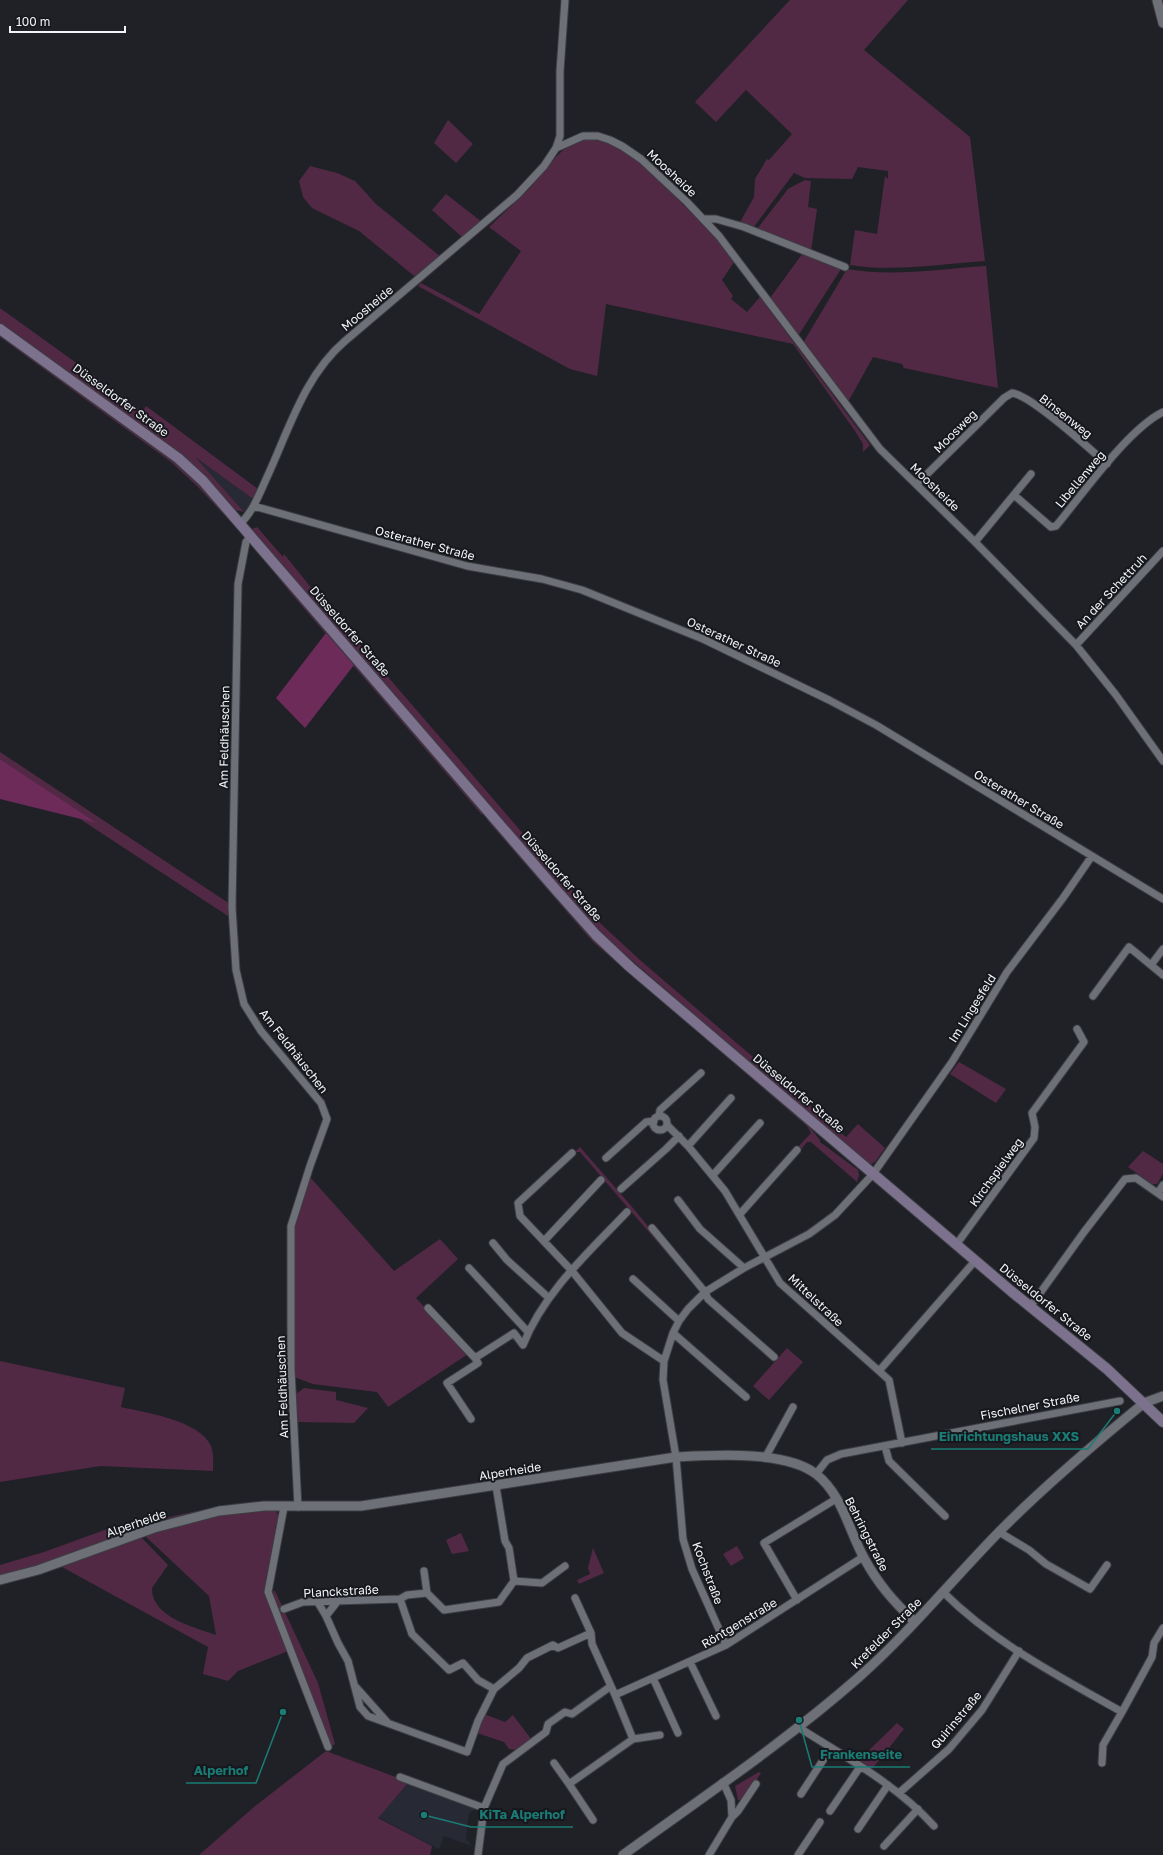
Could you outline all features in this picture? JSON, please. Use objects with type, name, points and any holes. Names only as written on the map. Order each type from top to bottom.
[{"type":"main road","name":"Düsseldorfer Straße","points":[[0,329],[178,458],[203,481],[252,535],[596,935],[630,967],[975,1261],[1107,1368],[1163,1422]]},
{"type":"street","name":"Moosheide","points":[[241,523],[254,506],[304,396],[322,363],[345,341],[476,231],[524,188],[541,170],[556,148],[561,130],[560,71],[565,0]]},
{"type":"street","points":[[1157,0],[1163,23]]},
{"type":"street","name":"Moosheide","points":[[556,148],[574,138],[587,135],[604,138],[622,146],[647,164],[704,219],[719,236],[880,449],[975,542],[1076,646],[1116,695],[1163,762]]},
{"type":"street","points":[[704,219],[716,219],[753,230],[845,267]]},
{"type":"street","name":"Moosweg","points":[[917,484],[1009,394]]},
{"type":"street","name":"Binsenweg","points":[[1009,394],[1017,394],[1028,400],[1063,426],[1107,464]]},
{"type":"street","name":"Libellenweg","points":[[1014,495],[1050,527],[1056,526],[1130,438],[1163,412]]},
{"type":"street","points":[[975,542],[1031,474]]},
{"type":"street","name":"Osterather Straße","points":[[254,506],[467,566],[572,587],[675,627],[800,686],[869,721],[1163,899]]},
{"type":"street","name":"Am Feldhäuschen","points":[[252,535],[246,542],[238,584],[232,908],[236,970],[244,1004],[257,1024],[321,1103],[327,1119],[326,1127],[310,1166],[291,1226],[291,1369],[298,1507]]},
{"type":"street","name":"An der Schettruh","points":[[1076,646],[1162,556]]},
{"type":"street","name":"Im Lingesfeld","points":[[704,1292],[744,1268],[810,1234],[835,1215],[873,1174],[952,1062],[1007,972],[1063,898],[1092,856]]},
{"type":"street","points":[[1093,996],[1129,948],[1163,975]]},
{"type":"street","points":[[1151,965],[1163,948]]},
{"type":"street","name":"Kirchspielweg","points":[[956,1245],[1034,1138],[1036,1127],[1032,1113],[1084,1042],[1077,1028]]},
{"type":"street","points":[[667,1125],[663,1129],[659,1130],[654,1126],[660,1110],[701,1073]]},
{"type":"street","points":[[688,1146],[731,1098]]},
{"type":"street","name":"Mittelstraße","points":[[657,1119],[665,1118],[667,1125],[679,1136],[713,1175],[740,1214],[764,1258],[780,1283],[889,1380],[902,1443]]},
{"type":"street","points":[[606,1158],[646,1122],[657,1119]]},
{"type":"street","points":[[713,1175],[760,1123]]},
{"type":"street","points":[[621,1189],[679,1136]]},
{"type":"street","points":[[740,1214],[797,1150]]},
{"type":"street","points":[[572,1153],[518,1203],[520,1216],[572,1271],[622,1333],[664,1361]]},
{"type":"street","points":[[1030,1307],[1084,1232],[1125,1179],[1136,1178],[1160,1195],[1163,1185]]},
{"type":"street","points":[[544,1241],[601,1180]]},
{"type":"street","points":[[678,1200],[700,1229],[744,1268]]},
{"type":"street","points":[[475,1358],[514,1333],[523,1345],[528,1332],[549,1298],[627,1212]]},
{"type":"street","points":[[652,1228],[708,1299],[774,1357]]},
{"type":"street","points":[[493,1243],[507,1260],[549,1298]]},
{"type":"street","points":[[879,1371],[975,1261]]},
{"type":"street","points":[[469,1268],[528,1332]]},
{"type":"street","points":[[633,1279],[679,1321]]},
{"type":"street","name":"Kochstraße","points":[[704,1292],[679,1321],[673,1333],[664,1361],[664,1395],[676,1457],[681,1518],[687,1554],[726,1645]]},
{"type":"street","points":[[428,1308],[478,1363],[447,1383],[471,1420]]},
{"type":"street","points":[[673,1333],[746,1397]]},
{"type":"street","points":[[1144,1403],[1163,1396]]},
{"type":"street","name":"Fischelner Straße","points":[[816,1474],[827,1460],[841,1454],[1120,1400]]},
{"type":"street","name":"Krefelder Straße","points":[[623,1855],[798,1727],[860,1676],[915,1622],[999,1532],[1032,1500],[1144,1403]]},
{"type":"street","points":[[793,1407],[765,1458],[790,1462],[816,1474]]},
{"type":"street","points":[[885,1446],[889,1461],[945,1516]]},
{"type":"street","name":"Alperheide","points":[[0,1580],[38,1570],[139,1533],[199,1515],[236,1509],[361,1506],[676,1457],[718,1455],[765,1458]]},
{"type":"street","name":"Behringstraße","points":[[816,1474],[826,1483],[836,1499],[863,1557],[881,1586],[915,1622]]},
{"type":"street","points":[[424,1571],[427,1594],[444,1610],[499,1602],[514,1581],[509,1548],[505,1541],[496,1486]]},
{"type":"street","points":[[797,1600],[764,1543],[836,1499]]},
{"type":"street","points":[[284,1507],[268,1592],[328,1747]]},
{"type":"street","points":[[999,1532],[1029,1550],[1046,1564],[1090,1589],[1107,1565]]},
{"type":"street","name":"Röntgenstraße","points":[[614,1695],[726,1645],[863,1557]]},
{"type":"street","points":[[514,1581],[542,1583],[565,1566]]},
{"type":"street","points":[[943,1592],[965,1615],[1064,1680],[1122,1712]]},
{"type":"street","name":"Planckstraße","points":[[284,1609],[303,1602],[400,1599],[407,1595],[427,1594]]},
{"type":"street","points":[[575,1598],[591,1633],[592,1644],[633,1739]]},
{"type":"street","points":[[400,1599],[412,1634],[449,1670],[463,1663],[478,1680],[494,1689]]},
{"type":"street","points":[[317,1602],[326,1616],[338,1643],[348,1660],[360,1707],[368,1716],[467,1752],[478,1721],[494,1689],[520,1668],[527,1658],[553,1645],[558,1648],[591,1633]]},
{"type":"street","points":[[326,1616],[337,1602]]},
{"type":"street","points":[[1102,1763],[1103,1745],[1152,1657],[1154,1643],[1163,1628]]},
{"type":"street","name":"Quirinstraße","points":[[898,1793],[949,1749],[982,1710],[1019,1651]]},
{"type":"street","points":[[690,1662],[716,1716]]},
{"type":"street","points":[[653,1678],[678,1732]]},
{"type":"street","points":[[354,1685],[390,1725]]},
{"type":"street","points":[[478,1855],[484,1808],[503,1764],[546,1732],[548,1724],[565,1712],[572,1714],[611,1686]]},
{"type":"street","points":[[798,1727],[888,1785],[918,1809],[934,1826]]},
{"type":"street","points":[[569,1784],[633,1739],[660,1735]]},
{"type":"street","points":[[801,1794],[831,1748]]},
{"type":"street","points":[[554,1763],[593,1820]]},
{"type":"street","points":[[830,1811],[860,1767]]},
{"type":"street","points":[[400,1776],[484,1808]]},
{"type":"street","points":[[723,1782],[731,1800],[732,1817]]},
{"type":"street","points":[[712,1854],[732,1817],[756,1784]]},
{"type":"street","points":[[858,1829],[888,1785]]},
{"type":"street","points":[[884,1846],[918,1809]]},
{"type":"street","points":[[798,1855],[820,1822]]},
{"type":"shaded area","points":[[790,0],[908,0],[864,50],[970,137],[985,261],[900,268],[850,265],[855,230],[877,234],[885,176],[888,179],[888,171],[858,167],[852,179],[805,178],[794,173],[753,228],[739,224],[754,197],[755,179],[767,159],[769,160],[792,134],[746,90],[716,122],[695,102]]},
{"type":"shaded area","points":[[448,120],[473,144],[456,163],[434,143]]},
{"type":"shaded area","points":[[592,139],[608,143],[625,151],[643,165],[712,233],[734,262],[722,280],[733,296],[731,299],[747,312],[760,297],[870,445],[863,452],[863,444],[855,431],[793,344],[606,304],[597,376],[570,369],[418,286],[421,283],[479,314],[521,251],[489,227],[530,188],[566,147],[578,141]]},
{"type":"shaded area","points":[[310,166],[337,173],[355,181],[376,204],[441,257],[417,277],[359,231],[312,208],[303,197],[299,181]]},
{"type":"shaded area","points":[[805,180],[811,181],[808,207],[817,209],[811,251],[757,229],[788,189]]},
{"type":"shaded area","points":[[446,194],[482,222],[463,238],[432,210]]},
{"type":"shaded area","points":[[803,253],[841,269],[798,336],[770,298]]},
{"type":"shaded area","points":[[986,266],[998,388],[904,368],[902,364],[873,357],[848,402],[803,343],[847,269],[899,272]]},
{"type":"shaded area","points":[[0,308],[143,411],[146,406],[258,489],[253,499],[195,457],[244,512],[235,510],[211,483],[168,445],[0,324]]},
{"type":"shaded area","points":[[0,334],[173,460],[200,484],[245,537],[197,486],[171,462],[0,337]]},
{"type":"shaded area","points":[[192,455],[254,500],[244,512]]},
{"type":"shaded area","points":[[257,527],[283,557],[284,554],[313,590],[601,924],[640,960],[846,1137],[858,1124],[885,1148],[875,1162],[871,1164],[865,1161],[606,938],[583,915],[252,529]]},
{"type":"shaded area","points":[[250,542],[252,542],[483,811],[482,815],[289,591],[250,543],[242,584],[240,630],[241,583],[246,550]]},
{"type":"shaded area","points":[[240,630],[238,763],[239,658]]},
{"type":"shaded area","points":[[326,633],[354,665],[305,728],[276,698]]},
{"type":"shaded area","points":[[0,752],[230,904],[231,918],[80,819],[95,822],[0,759]]},
{"type":"shaded area","points":[[0,759],[97,823],[0,799]]},
{"type":"shaded area","points":[[238,763],[236,896],[240,969],[247,1002],[238,969],[235,908]]},
{"type":"shaded area","points":[[487,820],[491,820],[578,922],[802,1118],[820,1142],[858,1170],[859,1175],[857,1182],[811,1142],[807,1142],[799,1152],[796,1149],[811,1133],[807,1126],[593,942]]},
{"type":"shaded area","points":[[959,1062],[1006,1089],[996,1103],[950,1074]]},
{"type":"shaded area","points":[[580,1147],[633,1208],[697,1286],[696,1287],[580,1152],[575,1152]]},
{"type":"shaded area","points":[[1143,1151],[1163,1164],[1163,1174],[1157,1184],[1152,1184],[1128,1167]]},
{"type":"shaded area","points":[[309,1176],[394,1271],[440,1239],[458,1259],[416,1298],[468,1354],[388,1407],[377,1392],[313,1384],[294,1377],[294,1226]]},
{"type":"shaded area","points":[[787,1348],[803,1362],[769,1400],[753,1386]]},
{"type":"shaded area","points":[[0,1361],[125,1388],[121,1407],[171,1419],[184,1424],[205,1437],[212,1449],[213,1471],[100,1466],[0,1482]]},
{"type":"shaded area","points":[[304,1388],[336,1392],[336,1400],[368,1408],[354,1423],[298,1422],[296,1394]]},
{"type":"shaded area","points":[[290,1501],[289,1503],[248,1504],[0,1577],[0,1565],[44,1552],[110,1528],[112,1537],[172,1516],[205,1509],[256,1503]]},
{"type":"shaded area","points":[[248,1510],[275,1510],[280,1518],[276,1525],[265,1594],[288,1651],[238,1671],[228,1681],[203,1674],[208,1647],[62,1567],[0,1585],[0,1583],[140,1536],[168,1565],[152,1588],[154,1598],[158,1606],[166,1614],[175,1619],[216,1635],[209,1596],[144,1535],[222,1513]]},
{"type":"shaded area","points":[[461,1533],[469,1551],[452,1554],[446,1540]]},
{"type":"shaded area","points":[[737,1546],[744,1558],[731,1566],[723,1554]]},
{"type":"shaded area","points":[[593,1548],[604,1573],[579,1584],[577,1580],[590,1574],[588,1568]]},
{"type":"shaded area","points":[[273,1591],[275,1591],[318,1683],[335,1744],[332,1746],[329,1743],[274,1600]]},
{"type":"shaded area","points":[[484,1714],[505,1722],[513,1715],[531,1739],[516,1750],[509,1749],[504,1742],[477,1733]]},
{"type":"shaded area","points":[[897,1723],[904,1729],[872,1769],[859,1760]]},
{"type":"shaded area","points":[[326,1751],[409,1782],[378,1818],[432,1846],[430,1855],[199,1855],[254,1807]]},
{"type":"shaded area","points":[[759,1772],[761,1773],[744,1799],[738,1800],[735,1786]]},
{"type":"shaded area","points":[[409,1783],[477,1808],[469,1813],[466,1838],[472,1846],[444,1836],[439,1849],[378,1817]]},
{"type":"place","name":"Einrichtungshaus XXS","points":[[1117,1411]]},
{"type":"place","name":"Alperhof","points":[[283,1712]]},
{"type":"place","name":"Frankenseite","points":[[799,1720]]},
{"type":"place","name":"KiTa Alperhof","points":[[424,1815]]}]
